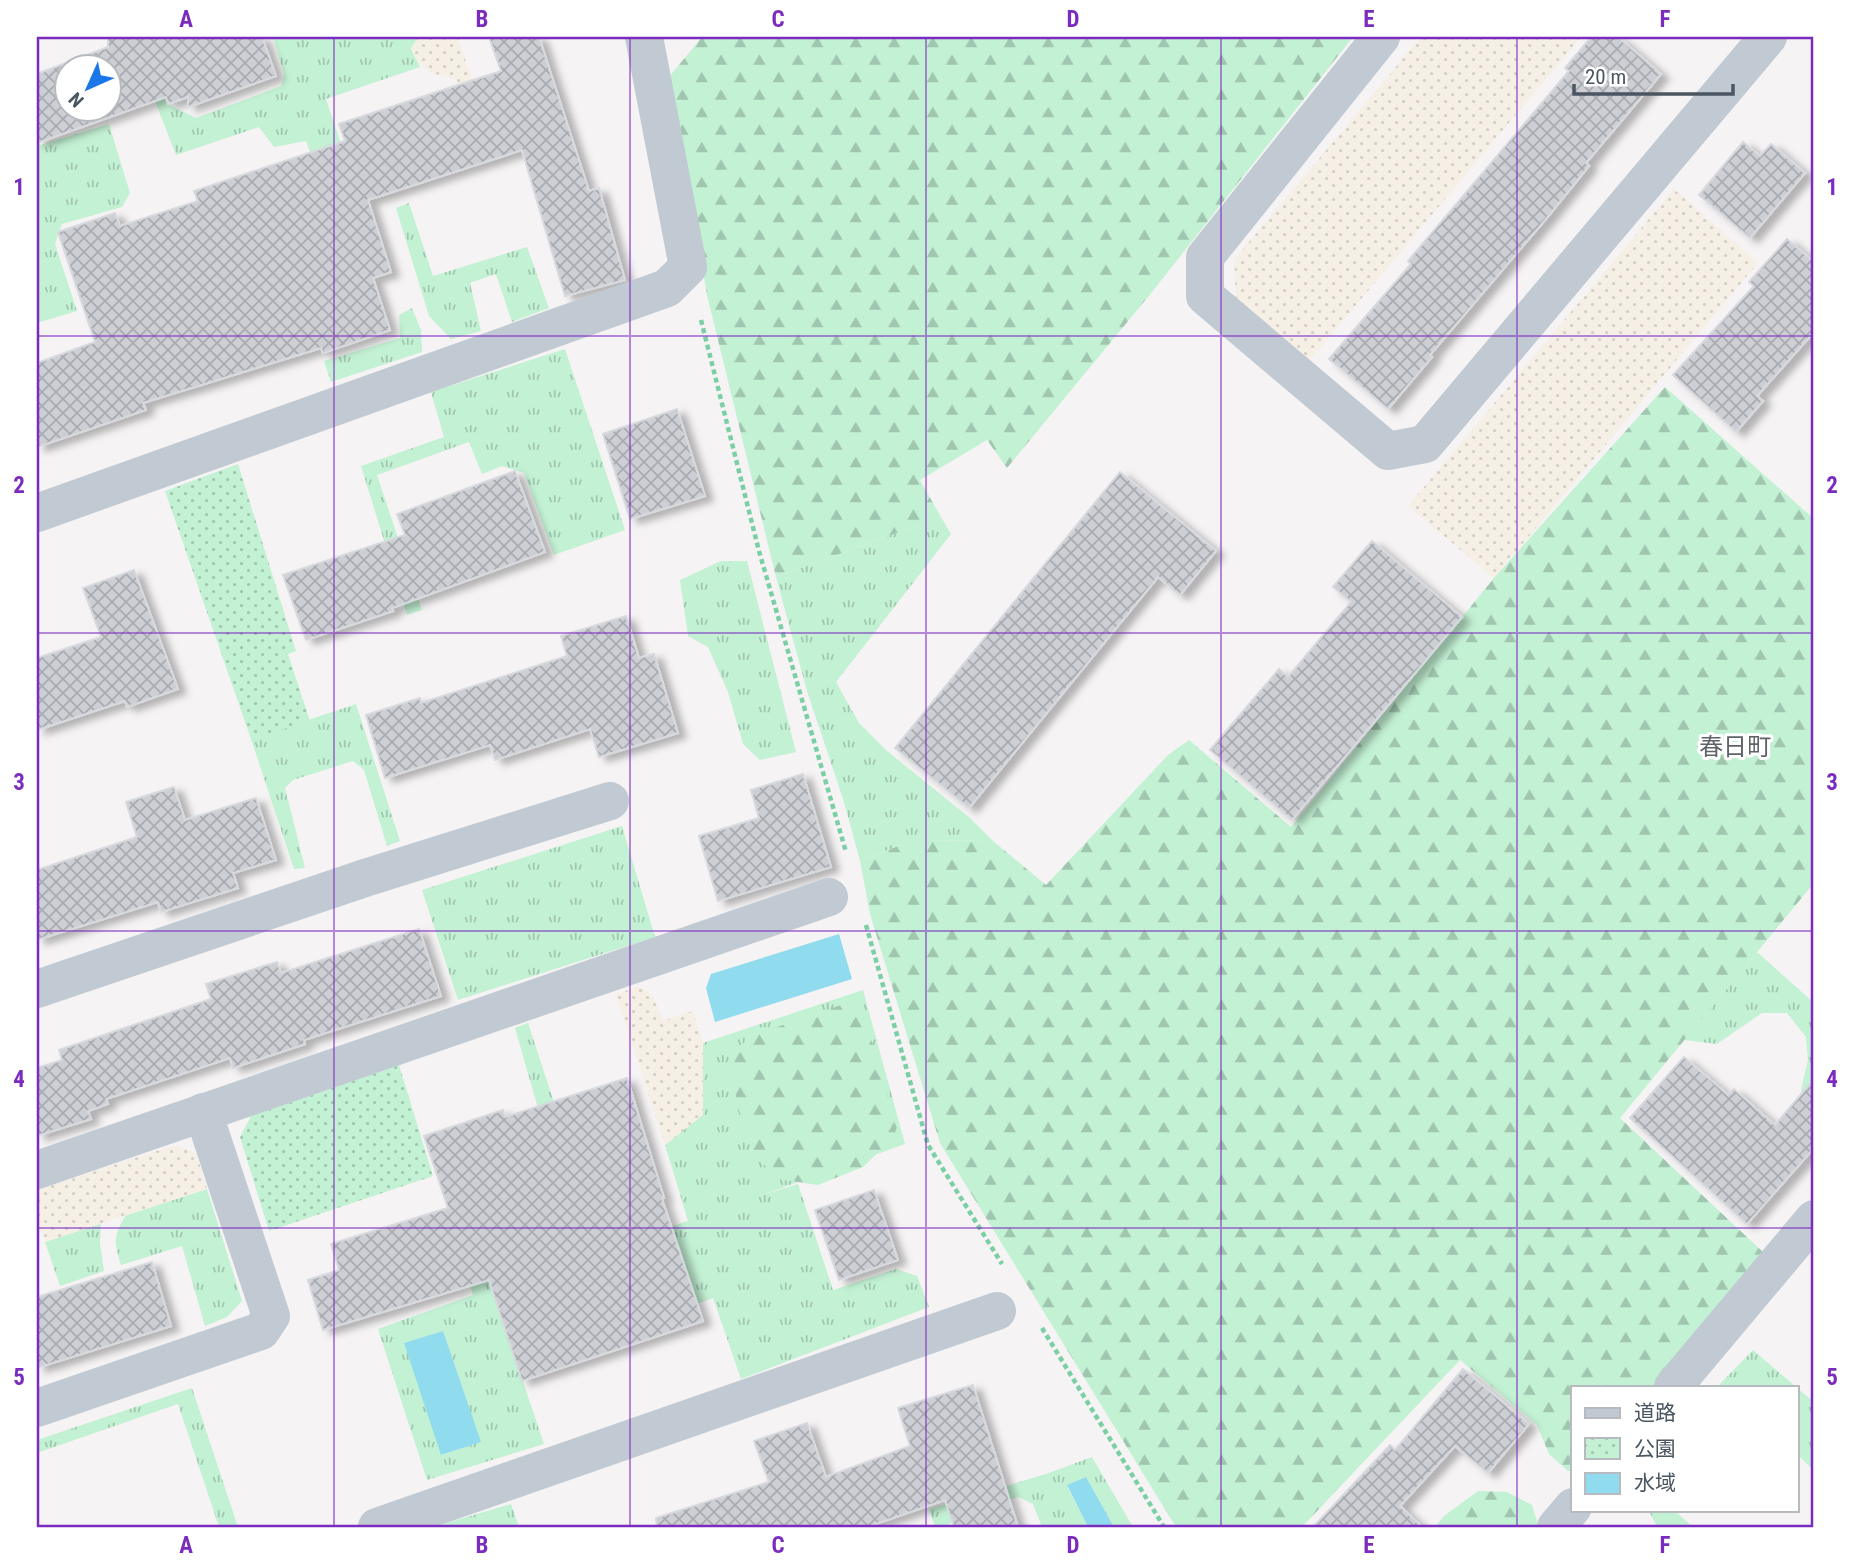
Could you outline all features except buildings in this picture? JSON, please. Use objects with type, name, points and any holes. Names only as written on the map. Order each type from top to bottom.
[{"type":"street","points":[[1381,37],[1205,257],[1205,296],[1388,451],[1425,444],[1768,37]]},
{"type":"street","points":[[37,513],[667,288],[688,267],[650,41]]},
{"type":"street","points":[[37,989],[365,878],[610,801]]},
{"type":"street","points":[[37,1170],[829,897]]},
{"type":"street","points":[[37,1408],[261,1331],[271,1317],[203,1112]]},
{"type":"street","points":[[1674,1386],[1814,1219]]},
{"type":"street","points":[[377,1527],[997,1311]]},
{"type":"street","points":[[1556,1527],[1571,1509]]},
{"type":"path","points":[[688,267],[759,551],[849,862]]},
{"type":"path","points":[[863,913],[928,1145],[1004,1267]]},
{"type":"path","points":[[1038,1323],[1164,1527]]},
{"type":"green space","points":[[130,37],[144,37],[168,104],[196,118],[281,86],[284,74],[273,37],[418,37],[411,49],[420,67],[326,99],[354,182],[326,194],[306,141],[274,147],[259,127],[176,155]]},
{"type":"green space","points":[[702,37],[1353,37],[1152,292],[1007,468],[987,440],[920,480],[941,517],[776,577],[707,295],[669,77]]},
{"type":"green space","points":[[109,124],[130,193],[122,207],[62,224],[55,244],[77,311],[37,323],[37,146]]},
{"type":"green space","points":[[409,203],[433,276],[527,247],[549,308],[512,322],[496,274],[470,283],[481,331],[451,339],[429,316],[396,208]]},
{"type":"green space","points":[[412,308],[421,330],[422,352],[331,382],[324,361],[400,338],[399,315]]},
{"type":"green space","points":[[565,349],[625,530],[554,555],[524,473],[502,466],[482,474],[469,442],[377,475],[422,610],[407,615],[361,466],[444,437],[431,392]]},
{"type":"green space","points":[[1665,387],[1814,519],[1814,883],[1620,1118],[1764,1253],[1653,1386],[1571,1386],[1571,1470],[1568,1471],[1549,1454],[1537,1425],[1460,1360],[1302,1527],[1176,1527],[940,1143],[870,914],[860,861],[914,840],[993,841],[1046,885],[1168,755],[1189,740],[1291,827],[1494,578]]},
{"type":"green space","points":[[238,464],[296,651],[288,654],[310,721],[251,739],[165,491]]},
{"type":"green space","points":[[941,517],[951,534],[836,682],[859,723],[887,751],[970,818],[993,841],[914,840],[860,861],[844,802],[807,691],[776,577]]},
{"type":"green space","points":[[721,561],[747,561],[796,752],[760,760],[743,744],[728,692],[708,647],[688,636],[680,580]]},
{"type":"green space","points":[[356,704],[400,841],[387,846],[364,770],[353,761],[293,780],[285,788],[305,868],[294,869],[251,739]]},
{"type":"green space","points":[[622,826],[655,937],[458,1000],[422,890]]},
{"type":"green space","points":[[1757,952],[1814,1003],[1814,1116],[1801,1090],[1808,1060],[1806,1037],[1787,1013],[1762,1013],[1717,1044],[1684,1040]]},
{"type":"green space","points":[[863,990],[905,1144],[759,1196],[798,1184],[833,1290],[896,1269],[917,1276],[929,1307],[741,1379],[713,1298],[697,1304],[495,1298],[544,1444],[427,1480],[378,1329],[473,1295],[455,1242],[564,1199],[515,1028],[528,1023],[602,1249],[688,1221],[665,1145],[703,1114],[703,1043]],"holes":[[[443,1331],[480,1442],[442,1455],[405,1343]]]},
{"type":"green space","points":[[850,1002],[864,1013],[896,1126],[892,1139],[863,1167],[818,1185],[778,1179],[755,1155],[737,1105],[732,1059],[748,1037]]},
{"type":"green space","points":[[399,1065],[433,1176],[269,1231],[240,1137],[251,1116]]},
{"type":"green space","points":[[207,1189],[242,1301],[227,1317],[205,1326],[182,1246],[121,1265],[116,1239],[126,1215]]},
{"type":"green space","points":[[101,1223],[100,1243],[104,1271],[60,1286],[45,1242]]},
{"type":"green space","points":[[1753,1350],[1795,1386],[1718,1386]]},
{"type":"green space","points":[[192,1388],[238,1527],[219,1527],[178,1404],[37,1453],[37,1440]]},
{"type":"green space","points":[[1798,1389],[1814,1402],[1814,1471],[1798,1455]]},
{"type":"green space","points":[[1092,1457],[1133,1527],[1114,1527],[1086,1477],[1067,1486],[1088,1527],[1042,1527],[1033,1504],[1018,1497],[956,1519],[946,1527],[935,1527],[929,1509],[1046,1474]]},
{"type":"green space","points":[[1478,1491],[1507,1492],[1532,1505],[1539,1527],[1435,1527],[1444,1516]]},
{"type":"green space","points":[[511,1504],[519,1527],[445,1527],[443,1524]]},
{"type":"green space","points":[[1676,1512],[1693,1527],[1657,1527],[1650,1513]]},
{"type":"sand","points":[[418,37],[458,37],[491,140],[474,143],[456,79],[423,67],[411,49]]},
{"type":"sand","points":[[1421,37],[1581,37],[1310,360],[1236,299],[1234,260]]},
{"type":"sand","points":[[1674,189],[1758,263],[1494,578],[1408,506]]},
{"type":"sand","points":[[638,986],[653,996],[663,1021],[693,1011],[703,1043],[703,1115],[665,1145],[616,995]]},
{"type":"sand","points":[[175,1145],[196,1153],[207,1189],[45,1242],[37,1217],[37,1190]]},
{"type":"water","points":[[839,934],[852,979],[715,1022],[706,988],[711,974]]},
{"type":"water","points":[[443,1331],[481,1442],[441,1455],[404,1343]]},
{"type":"water","points":[[1086,1477],[1114,1527],[1088,1527],[1067,1485]]},
{"type":"district","name":"春日町","points":[[1735,747]]}]
